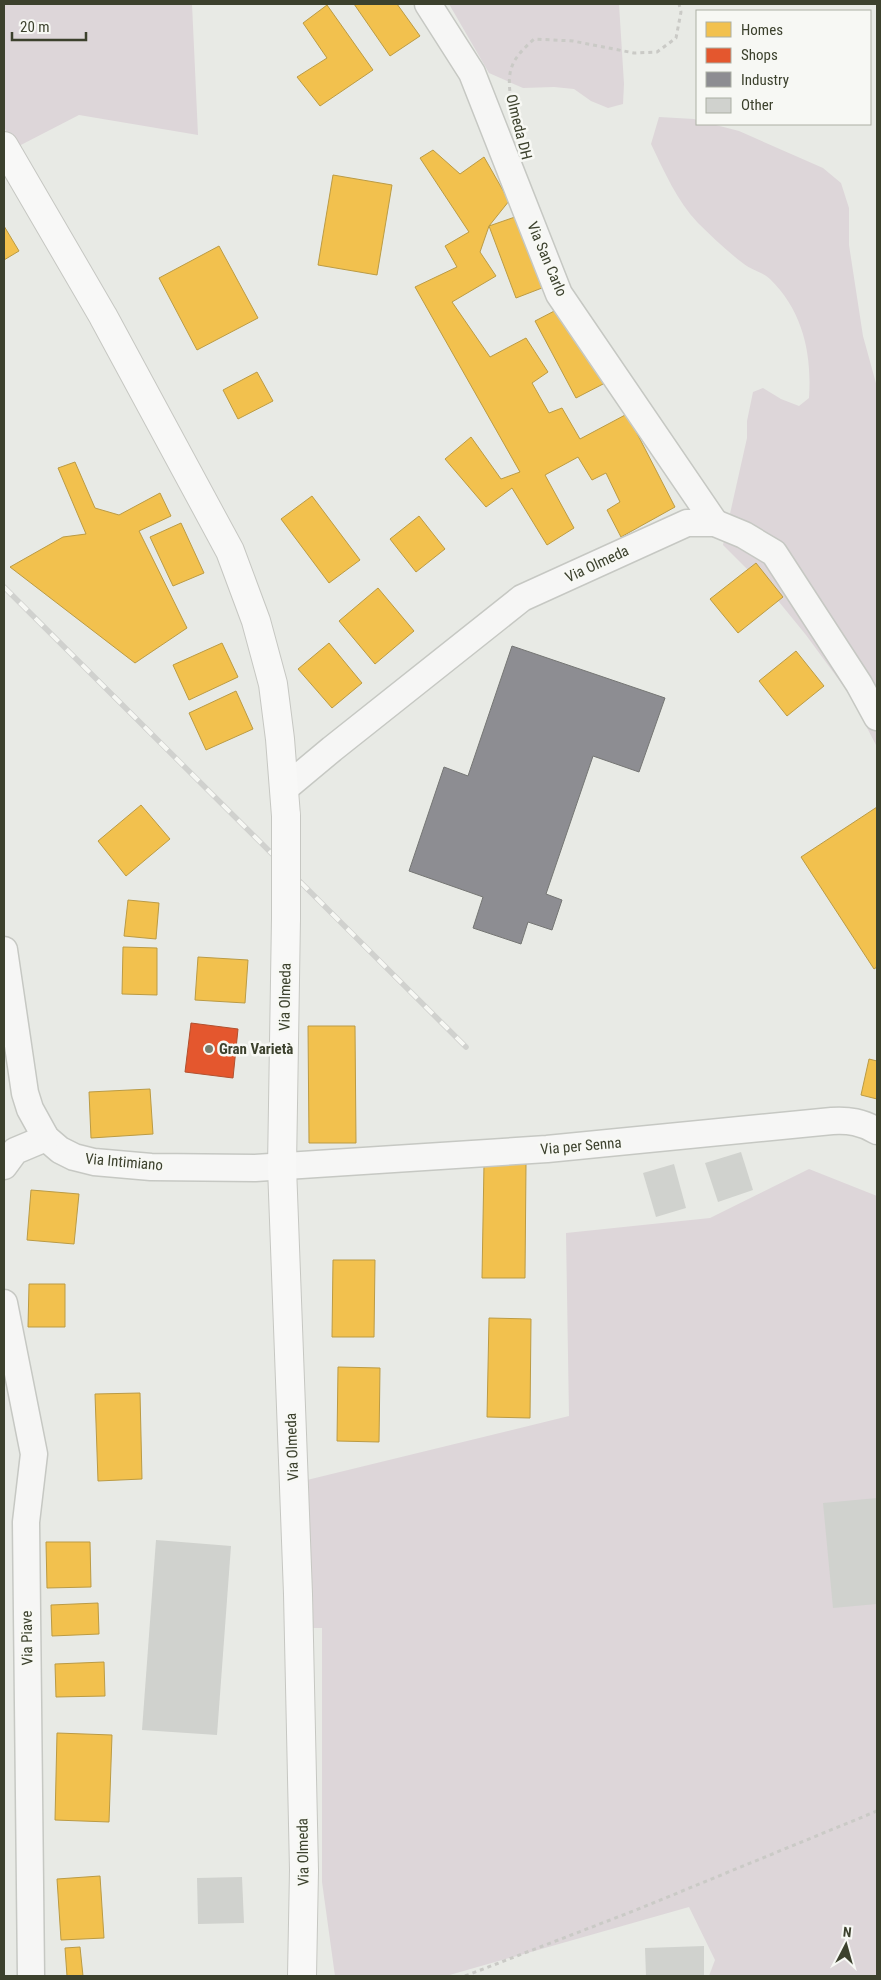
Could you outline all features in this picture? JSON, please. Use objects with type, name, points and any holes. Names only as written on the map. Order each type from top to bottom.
[{"type":"main road","name":"Via Olmeda","points":[[4,146],[103,316],[230,551],[256,621],[273,684],[280,739],[286,816],[282,1167],[299,1623],[304,1870],[302,1976]]},
{"type":"street","name":"Via San Carlo","points":[[428,4],[472,72],[559,294],[715,523]]},
{"type":"street","name":"Via Olmeda","points":[[284,789],[332,748],[522,598],[687,523],[715,523],[744,535],[774,553],[859,684],[877,717]]},
{"type":"street","name":"Via Intimiano","points":[[4,950],[26,1093],[30,1109],[46,1138],[74,1157],[94,1162],[151,1166],[282,1167]]},
{"type":"street","name":"Via per Senna","points":[[282,1167],[547,1149],[848,1120],[868,1125],[877,1131]]},
{"type":"street","points":[[4,1166],[15,1151],[46,1138]]},
{"type":"street","name":"Via Piave","points":[[4,1304],[34,1454],[26,1522],[31,1976]]},
{"type":"path","name":"Olmeda DH","points":[[513,108],[508,80],[517,54],[534,39],[573,42],[634,53],[657,52],[676,38],[681,12],[679,4]]},
{"type":"path","points":[[465,1976],[636,1910],[877,1811]]},
{"type":"shaded area","points":[[4,4],[192,4],[198,135],[79,115],[15,148],[4,127]]},
{"type":"shaded area","points":[[449,4],[619,4],[624,84],[623,104],[608,108],[591,101],[574,89],[554,87],[523,88],[489,73]]},
{"type":"shaded area","points":[[659,117],[694,119],[696,120],[696,125],[716,125],[739,131],[823,168],[841,183],[849,208],[849,245],[863,336],[877,387],[877,747],[850,695],[806,635],[775,597],[723,545],[747,438],[747,421],[753,392],[763,388],[781,399],[799,406],[809,398],[810,382],[807,349],[798,319],[781,291],[770,279],[747,266],[732,254],[714,239],[690,214],[677,195],[651,144]]},
{"type":"shaded area","points":[[809,1169],[877,1196],[877,1976],[709,1976],[715,1960],[689,1907],[446,1976],[335,1976],[322,1882],[322,1628],[311,1628],[307,1480],[569,1416],[566,1233],[710,1218]]},
{"type":"building: Homes","points":[[354,4],[397,4],[420,36],[390,56]]},
{"type":"building: Homes","points":[[327,5],[373,70],[320,106],[297,77],[327,58],[303,23]]},
{"type":"building: Homes","points":[[433,150],[460,174],[484,157],[509,201],[489,226],[480,252],[496,276],[452,302],[490,357],[526,338],[548,372],[532,383],[549,413],[562,408],[580,439],[627,414],[675,507],[621,537],[607,510],[620,502],[606,473],[592,480],[578,457],[545,475],[574,528],[547,545],[512,488],[486,507],[445,459],[471,437],[501,479],[520,472],[415,287],[457,267],[445,246],[469,232],[420,158]]},
{"type":"building: Homes","points":[[333,175],[392,185],[377,275],[318,265]]},
{"type":"building: Homes","points":[[515,217],[542,288],[516,298],[489,226]]},
{"type":"building: Homes","points":[[4,226],[19,251],[4,260]]},
{"type":"building: Homes","points":[[219,246],[258,318],[197,350],[159,278]]},
{"type":"building: Homes","points":[[564,306],[605,383],[576,398],[535,321]]},
{"type":"building: Homes","points":[[257,372],[273,401],[238,419],[223,390]]},
{"type":"building: Homes","points":[[75,462],[95,508],[119,515],[160,493],[171,516],[139,531],[187,628],[135,663],[10,567],[63,537],[86,534],[58,468]]},
{"type":"building: Homes","points":[[312,496],[360,560],[329,583],[281,519]]},
{"type":"building: Homes","points":[[419,516],[445,549],[416,572],[390,539]]},
{"type":"building: Homes","points":[[181,523],[204,573],[173,586],[150,537]]},
{"type":"building: Homes","points":[[756,563],[783,597],[738,633],[710,599]]},
{"type":"building: Homes","points":[[378,588],[414,631],[375,664],[339,621]]},
{"type":"building: Homes","points":[[222,643],[238,677],[189,700],[173,665]]},
{"type":"building: Homes","points":[[329,643],[362,683],[332,708],[298,669]]},
{"type":"building: Homes","points":[[796,651],[824,686],[787,716],[759,681]]},
{"type":"building: Homes","points":[[236,691],[253,729],[206,750],[189,713]]},
{"type":"building: Homes","points":[[141,805],[170,839],[126,876],[98,841]]},
{"type":"building: Homes","points":[[877,807],[877,967],[874,969],[801,857]]},
{"type":"building: Homes","points":[[128,900],[159,903],[156,939],[124,936]]},
{"type":"building: Homes","points":[[123,947],[157,948],[157,995],[122,994]]},
{"type":"building: Homes","points":[[198,957],[248,960],[245,1003],[195,1000]]},
{"type":"building: Homes","points":[[308,1026],[355,1026],[356,1143],[309,1143]]},
{"type":"building: Homes","points":[[869,1059],[877,1061],[877,1099],[861,1095]]},
{"type":"building: Homes","points":[[150,1089],[153,1134],[91,1138],[89,1092]]},
{"type":"building: Homes","points":[[484,1164],[526,1164],[525,1278],[482,1278]]},
{"type":"building: Homes","points":[[31,1190],[79,1194],[74,1244],[27,1240]]},
{"type":"building: Homes","points":[[333,1260],[375,1260],[374,1337],[332,1337]]},
{"type":"building: Homes","points":[[29,1284],[65,1284],[65,1327],[28,1327]]},
{"type":"building: Homes","points":[[489,1318],[531,1319],[530,1418],[487,1417]]},
{"type":"building: Homes","points":[[338,1367],[380,1368],[379,1442],[337,1441]]},
{"type":"building: Homes","points":[[140,1393],[142,1479],[98,1481],[95,1394]]},
{"type":"building: Homes","points":[[46,1542],[90,1542],[91,1587],[47,1588]]},
{"type":"building: Homes","points":[[98,1603],[99,1634],[52,1636],[51,1605]]},
{"type":"building: Homes","points":[[104,1662],[105,1696],[56,1697],[55,1664]]},
{"type":"building: Homes","points":[[57,1733],[112,1735],[109,1822],[55,1820]]},
{"type":"building: Homes","points":[[100,1876],[104,1938],[61,1940],[57,1879]]},
{"type":"building: Homes","points":[[80,1947],[83,1976],[67,1976],[65,1948]]},
{"type":"building: Shops","points":[[191,1023],[238,1029],[233,1078],[185,1072]]},
{"type":"building: Industry","points":[[512,646],[665,698],[639,772],[593,756],[546,894],[562,900],[552,930],[528,922],[521,944],[473,928],[483,897],[409,871],[444,767],[468,776]]},
{"type":"building: Other","points":[[741,1152],[753,1190],[718,1202],[705,1163]]},
{"type":"building: Other","points":[[674,1164],[686,1208],[656,1217],[643,1173]]},
{"type":"building: Other","points":[[877,1498],[877,1604],[833,1608],[823,1503]]},
{"type":"building: Other","points":[[156,1540],[231,1546],[217,1735],[142,1730]]},
{"type":"building: Other","points":[[242,1877],[244,1923],[198,1924],[197,1878]]},
{"type":"building: Other","points":[[704,1946],[704,1976],[646,1976],[645,1948]]},
{"type":"railway","points":[[4,587],[466,1047]]},
{"type":"place","name":"Gran Varietà","points":[[209,1049]]}]
